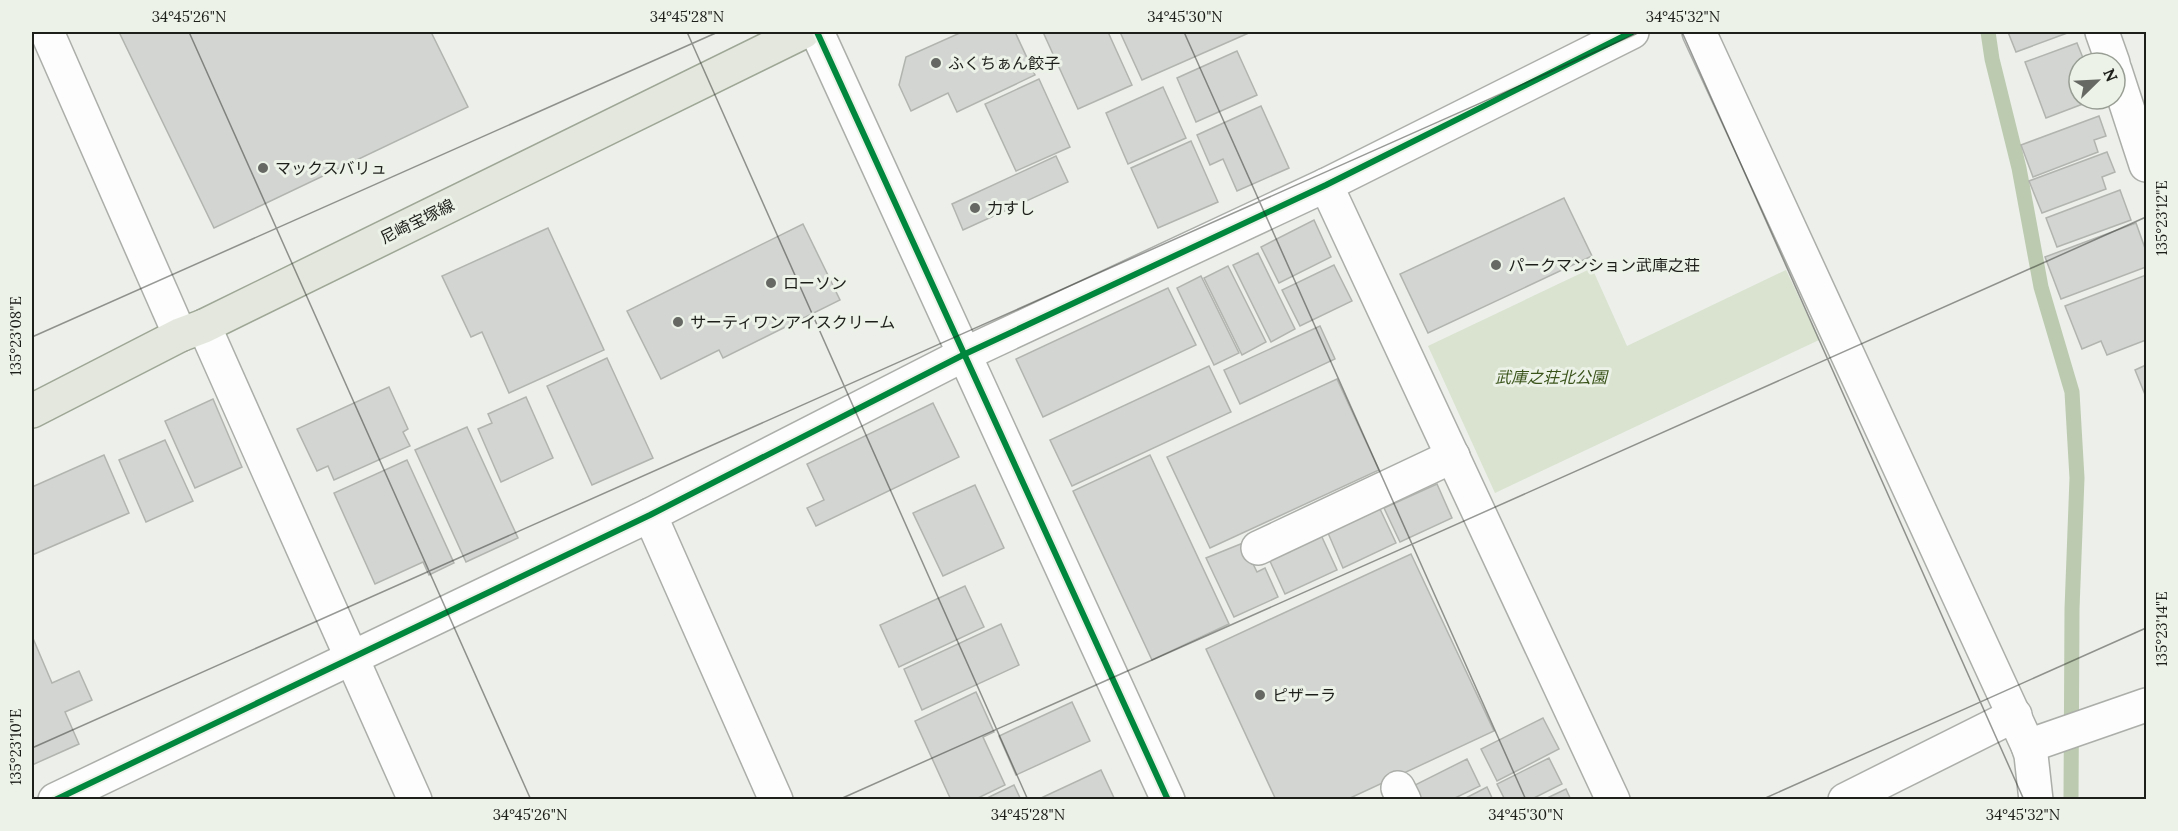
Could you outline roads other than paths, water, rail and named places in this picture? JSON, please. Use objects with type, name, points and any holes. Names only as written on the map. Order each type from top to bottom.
[{"type":"main road","name":"尼崎宝塚線","points":[[32,411],[192,330],[803,32]]},
{"type":"street","points":[[47,32],[352,658],[415,800]]},
{"type":"street","points":[[817,32],[1168,800]]},
{"type":"street","points":[[55,800],[650,515],[965,354],[1326,185],[1632,32]]},
{"type":"street","points":[[1699,32],[2014,715],[2053,738]]},
{"type":"street","points":[[2102,32],[2109,51]]},
{"type":"street","points":[[2127,107],[2146,165]]},
{"type":"street","points":[[1326,185],[1613,800]]},
{"type":"street","points":[[1258,548],[1453,456]]},
{"type":"street","points":[[650,515],[776,800]]},
{"type":"street","points":[[2036,800],[2031,754],[2053,738],[2146,705]]},
{"type":"street","points":[[1845,800],[2014,715]]},
{"type":"waterway","points":[[1988,32],[1992,59],[2019,168],[2041,287],[2072,392],[2077,478],[2072,609],[2071,800]]},
{"type":"place","name":"ふくちぁん餃子","points":[[936,63]]},
{"type":"place","name":"マックスバリュ","points":[[263,168]]},
{"type":"place","name":"力すし","points":[[975,208]]},
{"type":"place","name":"パークマンション武庫之荘","points":[[1496,265]]},
{"type":"place","name":"ローソン","points":[[771,283]]},
{"type":"place","name":"サーティワンアイスクリーム","points":[[678,322]]},
{"type":"place","name":"ピザーラ","points":[[1260,695]]},
{"type":"park label","name":"武庫之荘北公園","points":[[1551,377]]}]
